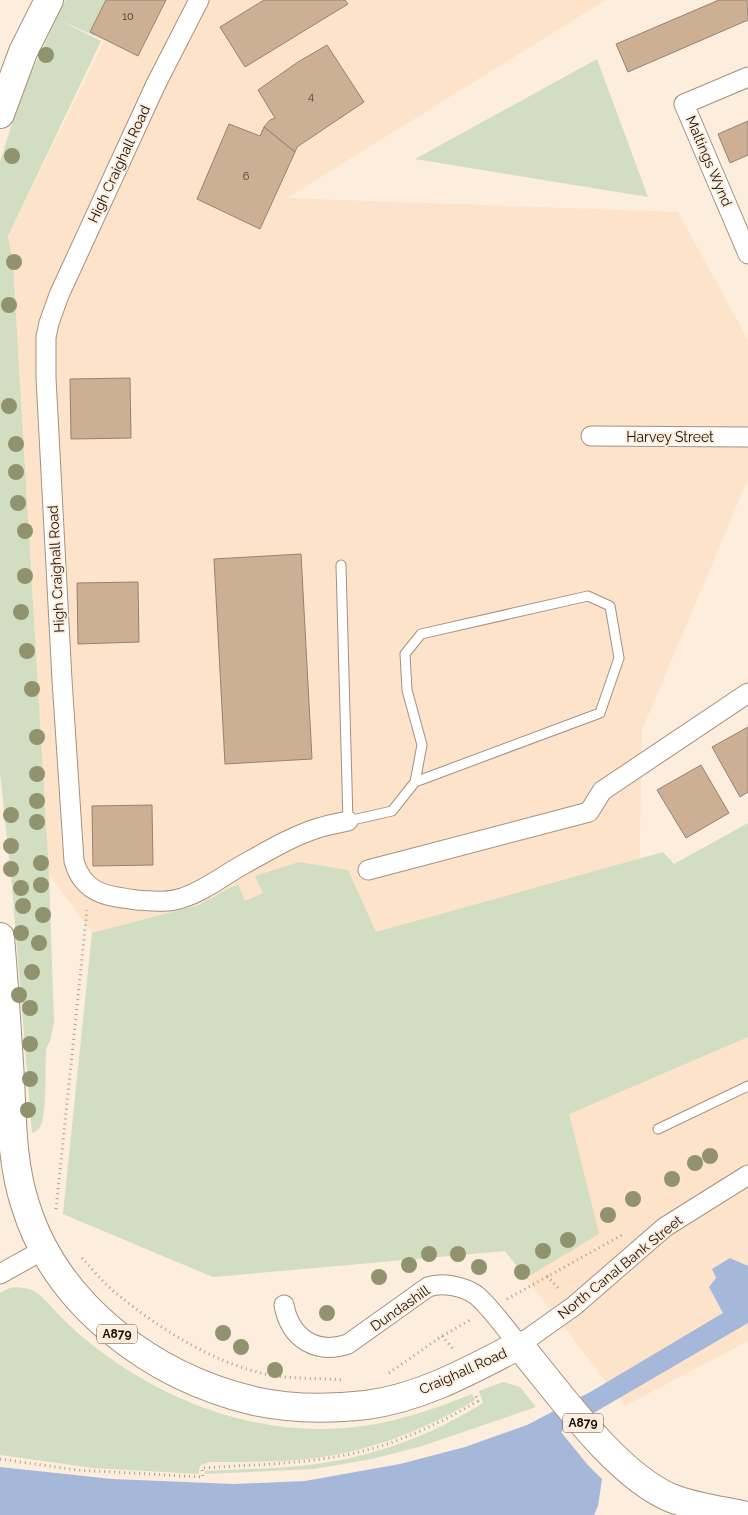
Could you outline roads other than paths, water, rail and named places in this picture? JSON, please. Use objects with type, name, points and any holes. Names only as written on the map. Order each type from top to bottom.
[{"type":"main road","points":[[0,114],[24,52],[49,0]]},
{"type":"main road","name":"Craighall Road","points":[[0,937],[14,1154],[25,1204],[43,1250],[53,1267],[72,1292],[111,1330],[138,1350],[172,1371],[207,1387],[256,1402],[298,1407],[367,1405],[417,1392],[468,1372],[519,1345],[586,1426],[621,1463],[642,1480],[672,1498],[706,1508],[742,1515]]},
{"type":"street","name":"High Craighall Road","points":[[199,0],[156,84],[79,249],[53,310],[46,337],[46,378],[62,680],[74,861],[82,879],[90,887],[105,896],[152,901],[181,899],[194,894],[245,863],[296,837],[318,828],[348,821]]},
{"type":"street","name":"Maltings Wynd","points":[[748,77],[684,104],[748,254]]},
{"type":"street","name":"Harvey Street","points":[[591,436],[748,437]]},
{"type":"street","points":[[368,870],[589,812],[602,791],[748,693]]},
{"type":"street","name":"North Canal Bank Street","points":[[519,1345],[574,1306],[665,1227],[748,1175]]},
{"type":"street","points":[[0,1274],[43,1250]]},
{"type":"street","name":"Dundashill","points":[[284,1305],[289,1324],[298,1334],[310,1343],[322,1348],[336,1348],[348,1344],[428,1287],[440,1284],[476,1295],[519,1345]]},
{"type":"lane","points":[[340,565],[348,821],[392,811],[415,782],[422,745],[408,690],[405,654],[421,634],[588,596],[610,606],[619,658],[600,714],[415,782]]},
{"type":"lane","points":[[658,1129],[748,1086]]},
{"type":"water","points":[[730,1258],[748,1266],[748,1323],[561,1432],[602,1479],[598,1506],[594,1515],[0,1515],[0,1467],[112,1479],[234,1484],[305,1481],[400,1464],[465,1447],[527,1425],[592,1391],[723,1313],[709,1287],[716,1278],[712,1269]]}]
